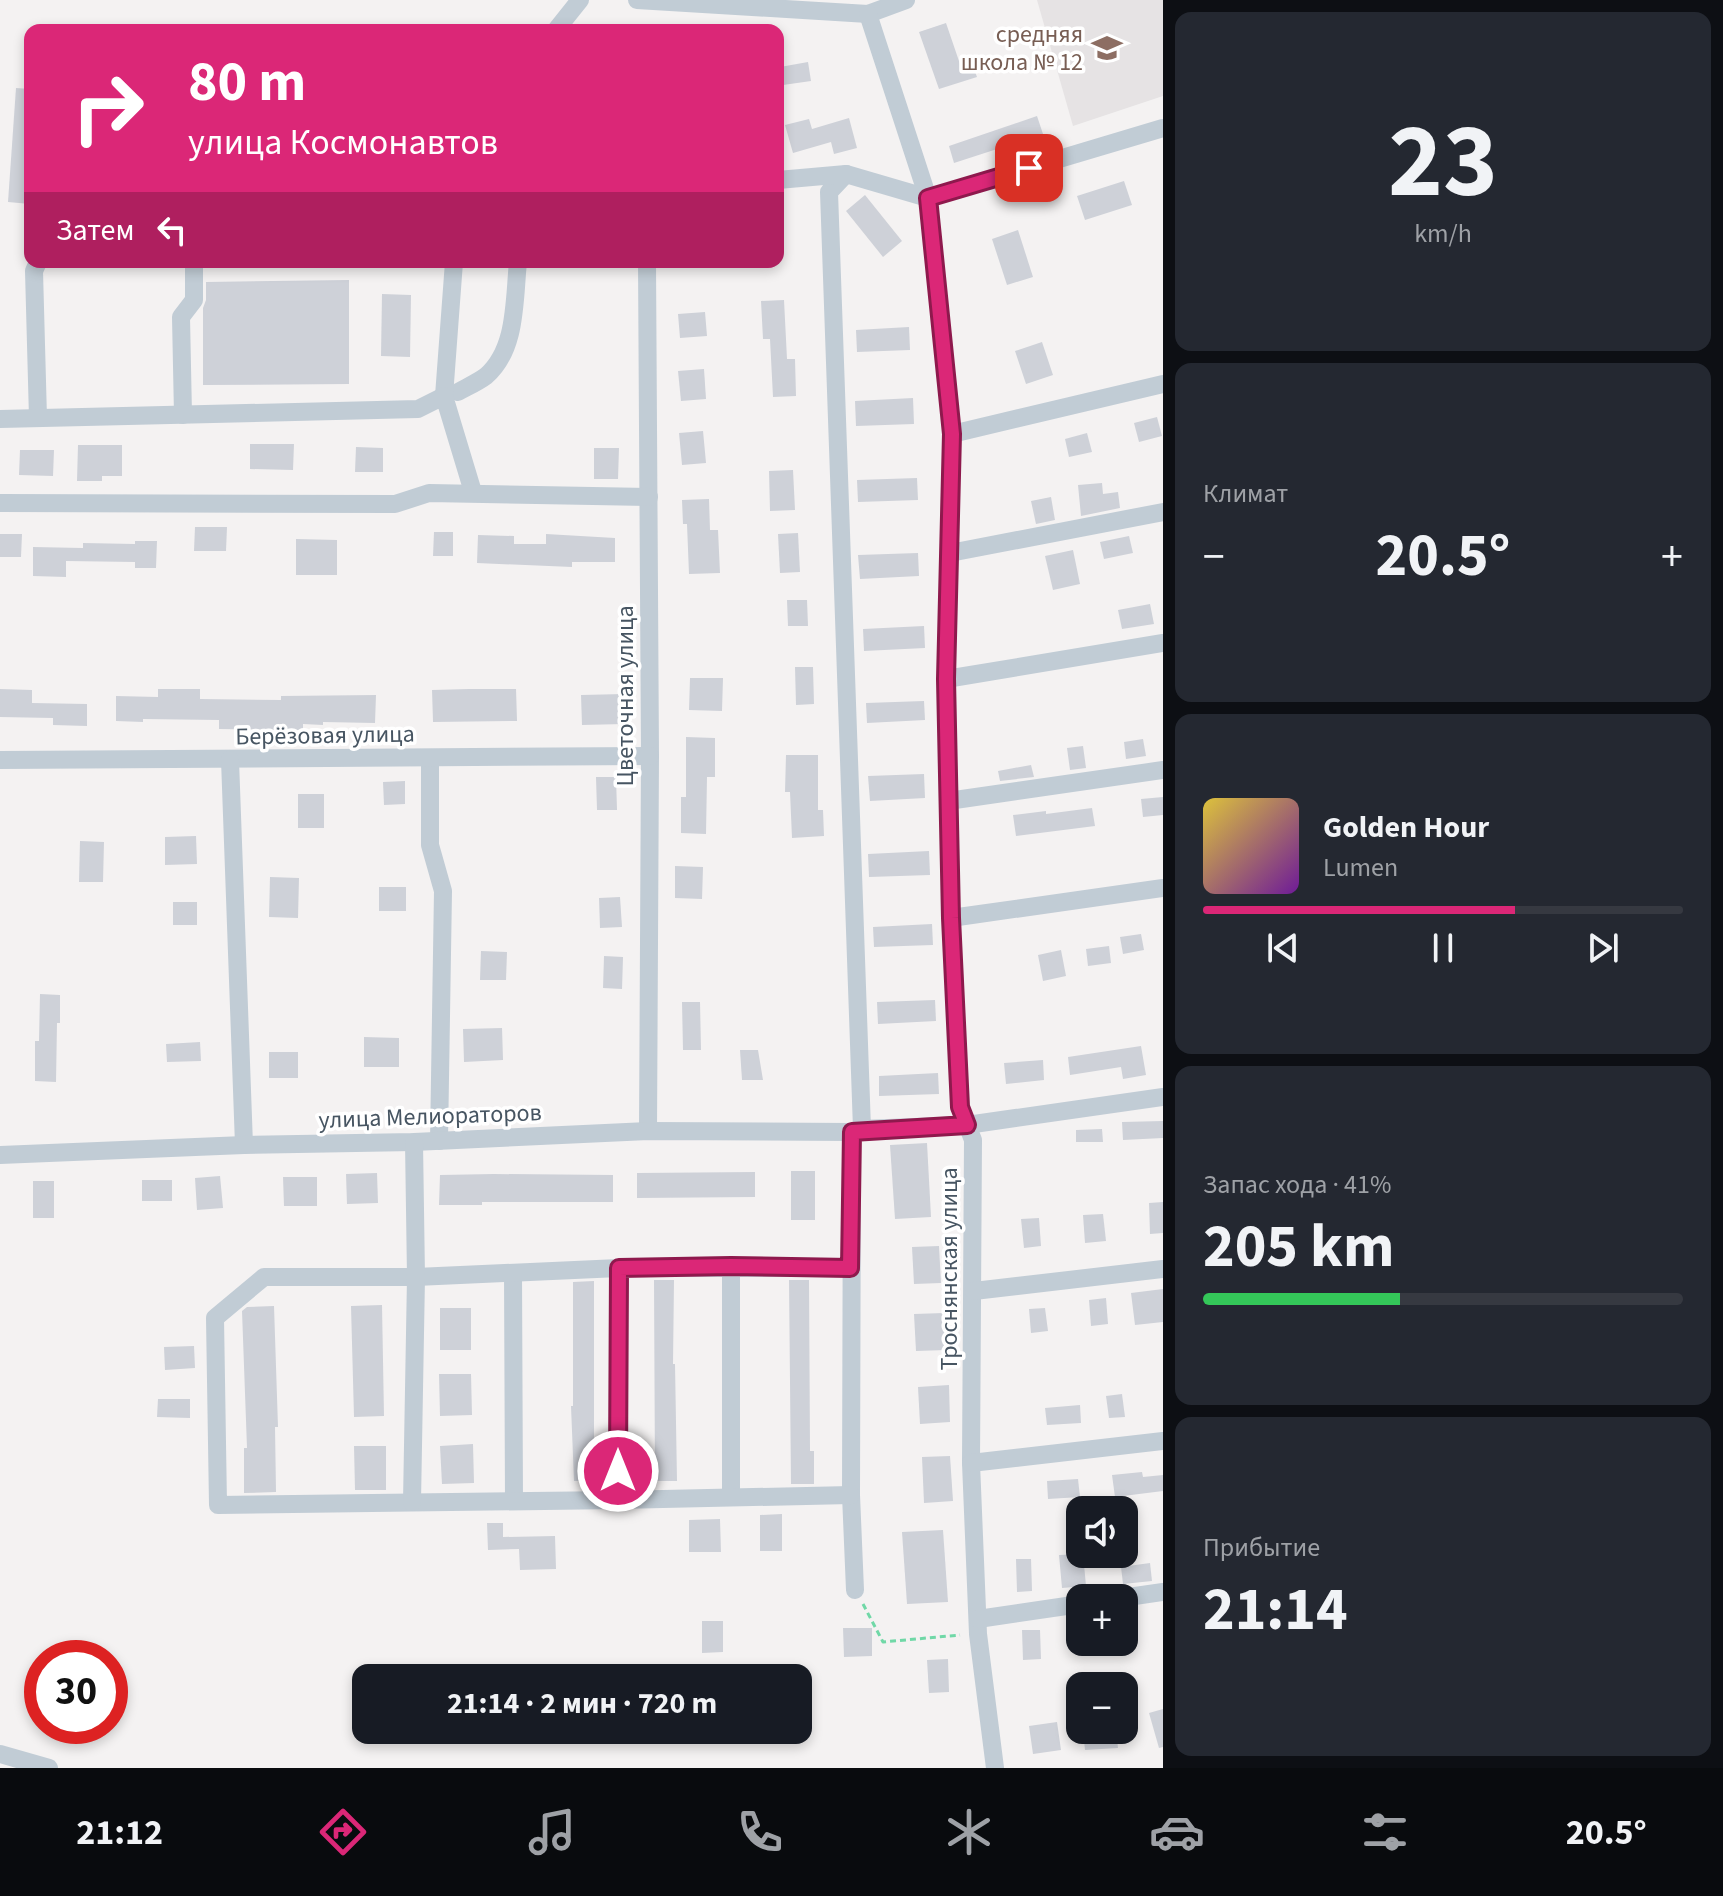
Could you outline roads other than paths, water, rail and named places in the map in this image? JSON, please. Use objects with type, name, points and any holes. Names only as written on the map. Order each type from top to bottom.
[{"type":"street","points":[[561,24],[580,0]]},
{"type":"street","points":[[637,0],[868,14],[906,0]]},
{"type":"street","name":"Троснянская улица","points":[[868,14],[928,198],[952,434],[946,679],[951,918],[960,1107],[973,1140],[971,1463],[978,1626],[995,1768]]},
{"type":"street","points":[[784,179],[846,174],[928,198],[1163,128]]},
{"type":"street","points":[[846,174],[829,192],[857,1131],[850,1268],[851,1495],[855,1590]]},
{"type":"street","points":[[35,268],[38,418]]},
{"type":"street","points":[[183,415],[181,317],[194,300],[194,268]]},
{"type":"street","points":[[454,268],[451,394],[473,492]]},
{"type":"street","points":[[0,419],[418,409],[486,376],[504,355],[509,340],[517,268]]},
{"type":"street","name":"Цветочная улица","points":[[647,268],[650,756],[648,1131]]},
{"type":"street","points":[[952,434],[1163,384]]},
{"type":"street","points":[[0,503],[395,504],[429,493],[473,492],[649,497]]},
{"type":"street","points":[[950,553],[1163,512]]},
{"type":"street","points":[[946,679],[1163,643]]},
{"type":"street","name":"Берёзовая улица","points":[[0,760],[650,756]]},
{"type":"street","points":[[430,758],[430,845],[443,891],[439,1141]]},
{"type":"street","points":[[230,760],[244,1145]]},
{"type":"street","points":[[948,801],[1163,770]]},
{"type":"street","points":[[951,918],[1163,888]]},
{"type":"street","name":"улица Мелиораторов","points":[[0,1155],[648,1131],[857,1131],[967,1125],[1163,1097]]},
{"type":"street","points":[[412,1502],[416,1277],[414,1142]]},
{"type":"street","points":[[850,1268],[731,1266],[416,1277],[264,1277],[215,1318],[218,1505],[851,1495]]},
{"type":"street","points":[[731,1266],[731,1497]]},
{"type":"street","points":[[618,1500],[619,1268]]},
{"type":"street","points":[[974,1291],[1163,1269]]},
{"type":"street","points":[[513,1273],[514,1501]]},
{"type":"street","points":[[971,1463],[1163,1441]]},
{"type":"street","points":[[1138,1596],[1163,1592]]},
{"type":"street","points":[[978,1626],[1066,1607]]},
{"type":"street","points":[[0,1754],[49,1768]]},
{"type":"place","name":"средняя школа № 12","points":[[1107,48]]}]
